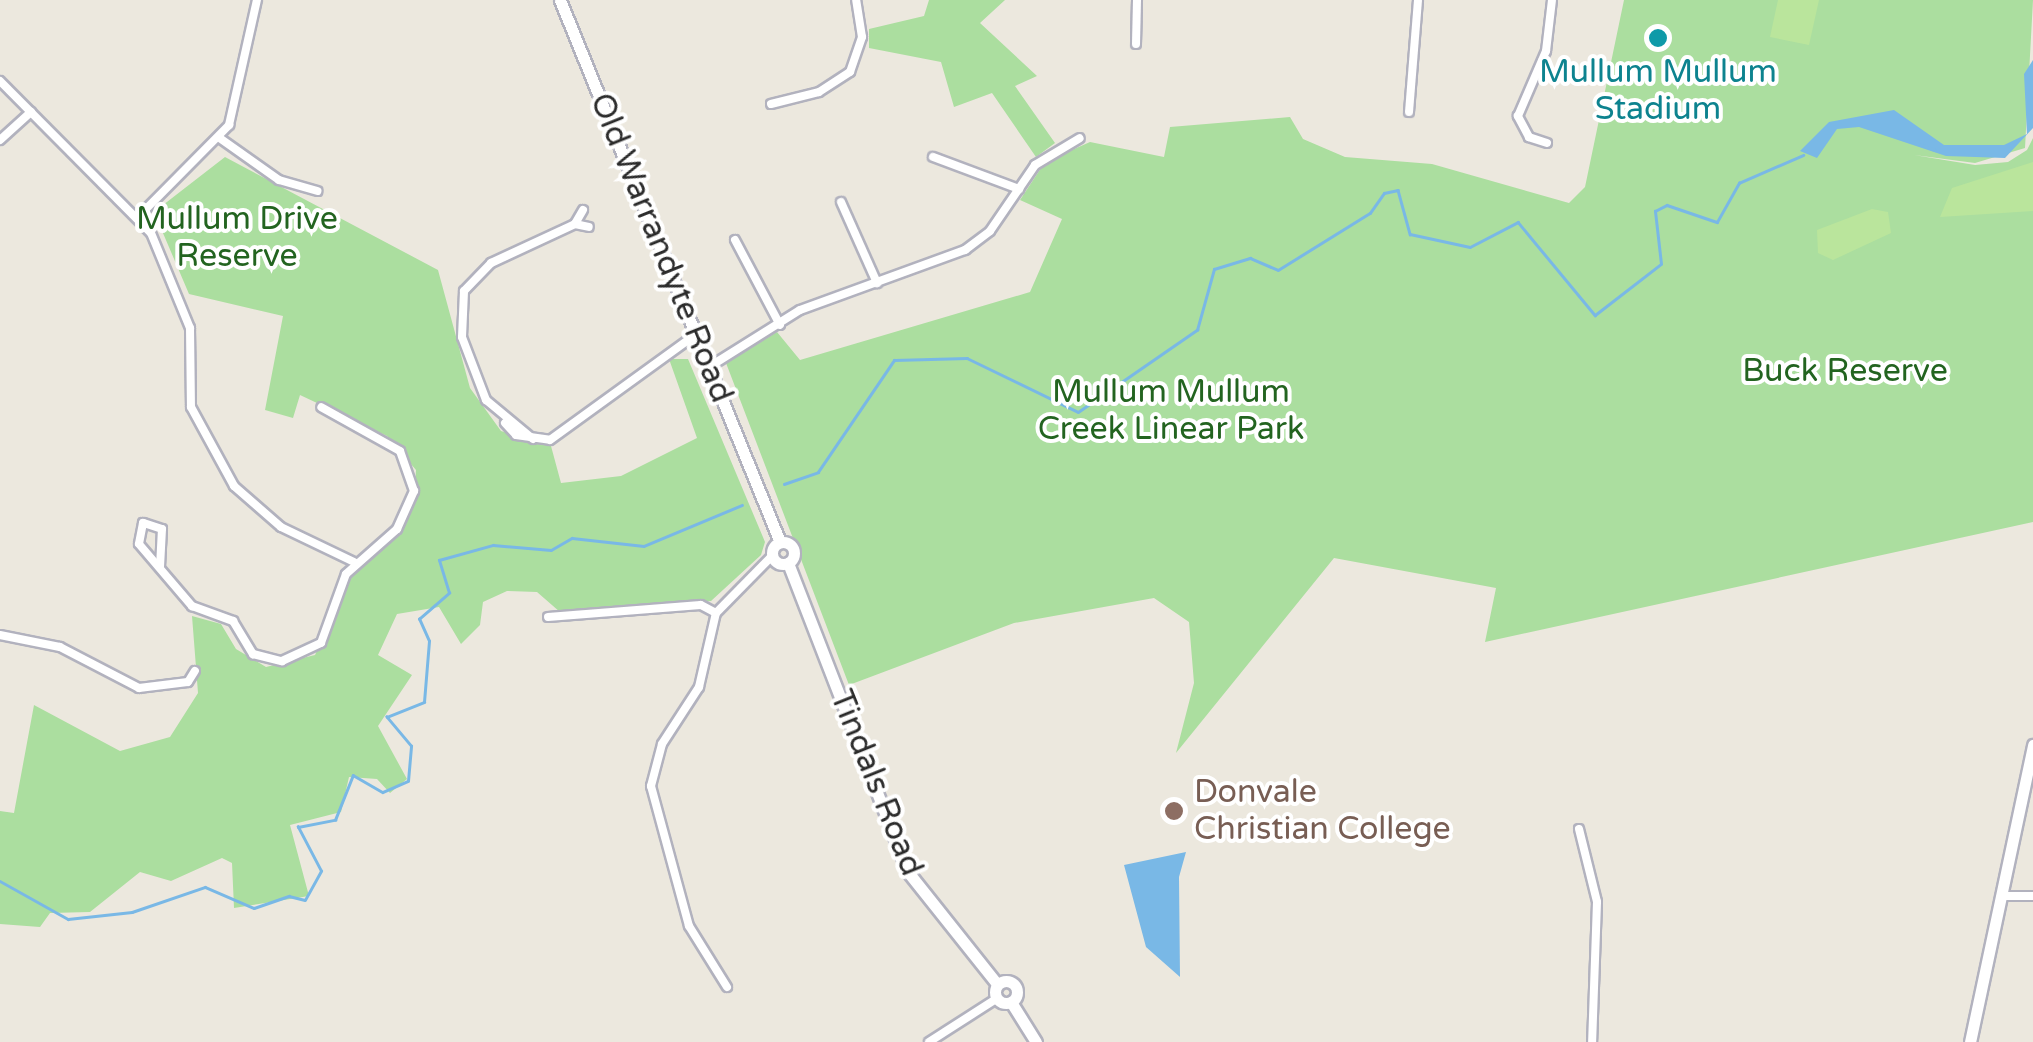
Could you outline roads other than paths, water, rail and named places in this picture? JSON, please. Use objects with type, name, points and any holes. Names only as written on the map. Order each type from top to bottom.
[{"type":"main road","name":"Old Warrandyte Road","points":[[560,0],[780,542]]},
{"type":"main road","points":[[780,542],[773,555],[788,562]]},
{"type":"main road","name":"Tindals Road","points":[[780,542],[794,548],[788,562],[908,872],[998,984],[1014,985],[1011,1002]]},
{"type":"main road","points":[[1970,1042],[2033,745]]},
{"type":"main road","points":[[998,984],[996,999],[1011,1002],[1036,1042]]},
{"type":"street","points":[[140,216],[222,139],[257,0]]},
{"type":"street","points":[[772,104],[819,92],[850,72],[862,36],[856,0]]},
{"type":"street","points":[[1136,44],[1137,0]]},
{"type":"street","points":[[1409,112],[1418,0]]},
{"type":"street","points":[[1547,142],[1529,137],[1518,116],[1546,51],[1552,0]]},
{"type":"street","points":[[0,82],[140,216],[189,325],[192,407],[220,465],[280,528],[354,562]]},
{"type":"street","points":[[0,140],[31,112]]},
{"type":"street","points":[[708,367],[780,326],[965,250],[1052,149],[1080,138]]},
{"type":"street","points":[[222,139],[279,180],[316,191]]},
{"type":"street","points":[[933,157],[1018,190]]},
{"type":"street","points":[[841,202],[878,283]]},
{"type":"street","points":[[584,210],[575,224],[491,263],[464,291],[468,361],[504,422],[534,439],[562,435],[694,335]]},
{"type":"street","points":[[575,224],[589,227]]},
{"type":"street","points":[[735,240],[780,326]]},
{"type":"street","points":[[160,567],[162,529],[148,521],[136,538],[192,606],[233,621],[253,654],[282,661],[329,632],[354,562],[403,521],[413,480],[392,444],[324,409],[318,422]]},
{"type":"street","points":[[727,987],[689,926],[651,786],[662,744],[699,688],[716,613],[773,555]]},
{"type":"street","points":[[548,617],[701,605],[716,613]]},
{"type":"street","points":[[0,634],[60,647],[128,685],[191,685],[195,670]]},
{"type":"street","points":[[1579,829],[1597,902],[1592,1042]]},
{"type":"street","points":[[2001,896],[2033,896]]},
{"type":"street","points":[[930,1042],[996,999]]},
{"type":"water","points":[[2033,60],[2033,128],[2005,158],[1946,156],[1859,127],[1837,129],[1817,158],[1800,151],[1829,122],[1894,110],[1944,145],[2004,145],[2027,134],[2024,74]]},
{"type":"water","points":[[1186,852],[1179,877],[1180,977],[1146,947],[1124,865]]},
{"type":"waterway","points":[[1920,144],[1935,150]]},
{"type":"waterway","points":[[784,484],[818,472],[894,360],[967,358],[1078,412],[1197,330],[1214,269],[1250,258],[1278,270],[1370,213],[1384,193],[1398,190],[1410,234],[1470,247],[1518,222],[1595,315],[1661,264],[1655,211],[1667,205],[1717,222],[1739,183],[1803,155]]},
{"type":"waterway","points":[[0,881],[68,919],[132,912],[205,887],[254,908],[289,896],[305,900],[321,871],[298,827],[335,820],[353,775],[383,792],[408,781],[411,746],[387,717],[424,702],[429,641],[419,619],[449,593],[439,560],[493,545],[551,550],[572,538],[644,546],[742,505]]},
{"type":"place","name":"Mullum Mullum Stadium","points":[[1658,38]]},
{"type":"place","name":"Donvale Christian College","points":[[1174,811]]},
{"type":"park label","name":"Mullum Drive Reserve","points":[[237,238]]},
{"type":"park label","name":"Buck Reserve","points":[[1845,371]]},
{"type":"park label","name":"Mullum Mullum Creek Linear Park","points":[[1171,412]]}]
